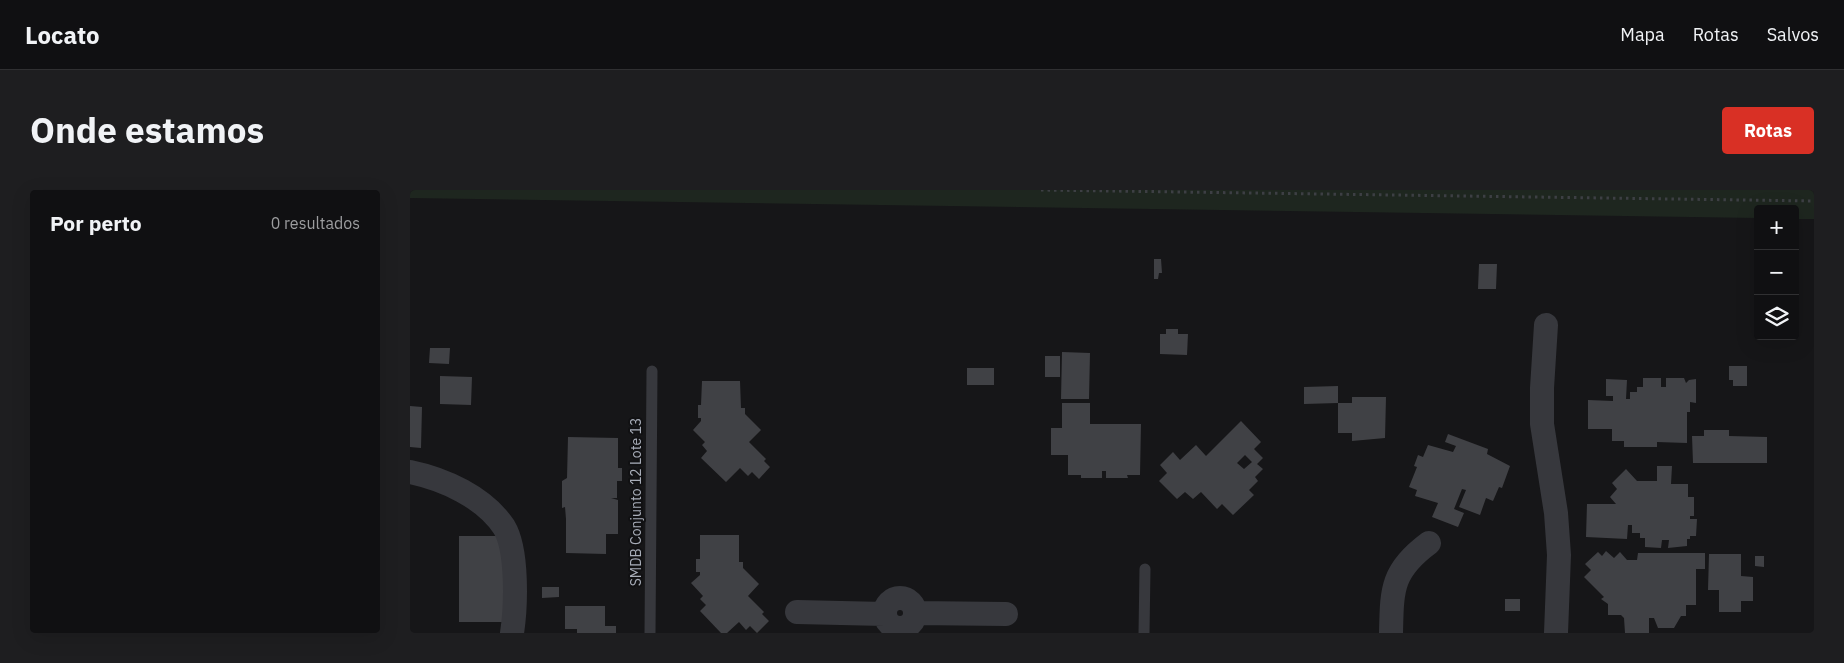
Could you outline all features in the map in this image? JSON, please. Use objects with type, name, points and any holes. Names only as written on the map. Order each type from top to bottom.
[{"type":"street","points":[[1546,325],[1542,424],[1556,513],[1558,546],[1556,633]]},
{"type":"street","points":[[410,472],[457,487],[485,507],[504,528],[514,566],[515,612],[512,633]]},
{"type":"street","points":[[1391,633],[1392,591],[1400,573],[1417,552],[1429,543]]},
{"type":"street","points":[[797,612],[899,622],[1006,614]]},
{"type":"lane","name":"SMDB Conjunto 12 Lote 13","points":[[650,633],[652,372]]},
{"type":"lane","points":[[1144,633],[1145,569]]},
{"type":"path","points":[[1041,190],[1814,201]]},
{"type":"shaded area","points":[[410,190],[1814,190],[1814,219],[1799,219],[1799,205],[1754,205],[1754,218],[410,198]]},
{"type":"building","points":[[1154,259],[1161,259],[1162,273],[1159,273],[1158,279],[1154,279]]},
{"type":"building","points":[[1479,264],[1497,264],[1496,289],[1478,289]]},
{"type":"building","points":[[1166,329],[1178,329],[1178,334],[1188,334],[1187,355],[1160,354],[1160,334],[1166,334]]},
{"type":"building","points":[[430,348],[450,348],[449,364],[429,363]]},
{"type":"building","points":[[1062,352],[1090,353],[1089,399],[1061,399]]},
{"type":"building","points":[[1045,356],[1060,356],[1060,377],[1045,377]]},
{"type":"building","points":[[1729,366],[1747,366],[1747,386],[1733,386],[1733,380],[1729,380]]},
{"type":"building","points":[[967,368],[994,368],[994,385],[967,385]]},
{"type":"building","points":[[440,376],[472,377],[471,405],[440,404]]},
{"type":"building","points":[[1643,378],[1661,378],[1661,387],[1666,387],[1666,378],[1684,378],[1686,383],[1689,380],[1696,379],[1696,403],[1690,402],[1690,412],[1687,412],[1687,443],[1657,442],[1657,447],[1624,447],[1624,441],[1612,441],[1612,429],[1588,429],[1588,400],[1613,401],[1613,396],[1606,396],[1606,379],[1627,380],[1626,399],[1630,399],[1630,392],[1637,392],[1637,387],[1643,387]]},
{"type":"building","points":[[702,381],[740,381],[741,408],[745,408],[745,414],[761,430],[749,442],[766,459],[764,461],[770,467],[759,479],[752,472],[748,476],[740,468],[726,482],[701,458],[707,451],[702,445],[705,442],[693,430],[701,421],[701,418],[698,418],[698,405],[701,405]]},
{"type":"building","points":[[1338,386],[1338,403],[1304,404],[1304,387]]},
{"type":"building","points":[[1352,397],[1386,397],[1385,438],[1352,441],[1352,433],[1338,433],[1338,403],[1352,403]]},
{"type":"building","points":[[1062,403],[1090,403],[1090,424],[1141,424],[1140,475],[1127,475],[1128,478],[1106,478],[1106,471],[1102,471],[1102,478],[1081,478],[1081,475],[1068,475],[1068,455],[1051,455],[1051,428],[1062,428]]},
{"type":"building","points":[[410,406],[422,407],[421,448],[410,447]]},
{"type":"building","points":[[1241,421],[1261,442],[1254,449],[1263,458],[1257,464],[1263,469],[1255,477],[1258,481],[1249,490],[1254,495],[1233,515],[1222,504],[1217,509],[1201,492],[1193,499],[1185,492],[1177,499],[1159,481],[1167,473],[1160,465],[1173,452],[1180,460],[1196,445],[1206,456]],"holes":[[[1245,455],[1252,462],[1244,469],[1237,463]]]},
{"type":"building","points":[[1704,430],[1729,430],[1729,436],[1767,437],[1767,463],[1693,463],[1692,436],[1704,436]]},
{"type":"building","points":[[1448,434],[1488,449],[1487,454],[1510,466],[1502,488],[1499,487],[1493,501],[1486,498],[1480,515],[1459,507],[1466,490],[1462,489],[1454,509],[1464,513],[1458,527],[1432,517],[1438,503],[1415,496],[1417,490],[1409,487],[1417,467],[1414,466],[1418,455],[1423,457],[1428,445],[1453,452],[1456,446],[1445,442]]},
{"type":"building","points":[[568,437],[618,438],[618,468],[622,468],[622,481],[617,481],[617,498],[611,498],[618,500],[618,534],[606,534],[606,554],[566,553],[566,519],[565,507],[562,508],[562,481],[567,478]]},
{"type":"building","points":[[1657,466],[1672,466],[1671,484],[1688,484],[1688,497],[1694,497],[1694,516],[1690,516],[1690,519],[1697,519],[1696,536],[1690,536],[1690,539],[1687,539],[1687,546],[1668,548],[1669,540],[1662,540],[1661,548],[1645,547],[1645,538],[1640,538],[1640,533],[1632,533],[1632,525],[1628,525],[1627,539],[1586,537],[1587,504],[1616,504],[1610,497],[1617,489],[1612,483],[1626,469],[1637,481],[1657,481]]},
{"type":"building","points":[[700,535],[739,535],[739,562],[743,562],[743,568],[759,584],[748,596],[764,612],[762,614],[769,621],[757,633],[750,626],[746,630],[739,622],[727,633],[721,633],[700,611],[706,605],[700,599],[703,596],[691,583],[700,575],[700,572],[696,572],[696,559],[700,559]]},
{"type":"building","points":[[459,536],[498,536],[503,545],[505,622],[459,622]]},
{"type":"building","points":[[1606,551],[1614,558],[1620,552],[1627,560],[1637,560],[1638,553],[1705,553],[1705,569],[1696,569],[1696,605],[1686,605],[1686,616],[1681,616],[1674,628],[1658,628],[1654,618],[1649,618],[1649,633],[1625,633],[1624,618],[1621,615],[1608,615],[1608,604],[1601,599],[1604,597],[1584,577],[1591,570],[1585,564],[1598,552],[1602,556]]},
{"type":"building","points":[[1709,554],[1741,554],[1741,576],[1753,577],[1753,601],[1741,601],[1741,612],[1719,612],[1719,590],[1708,590]]},
{"type":"building","points":[[1755,556],[1764,556],[1764,567],[1755,566]]},
{"type":"building","points":[[542,587],[559,587],[559,597],[542,598]]},
{"type":"building","points":[[1505,599],[1520,599],[1520,611],[1505,611]]},
{"type":"building","points":[[565,606],[605,606],[605,626],[616,626],[616,633],[577,633],[577,629],[565,629]]}]
